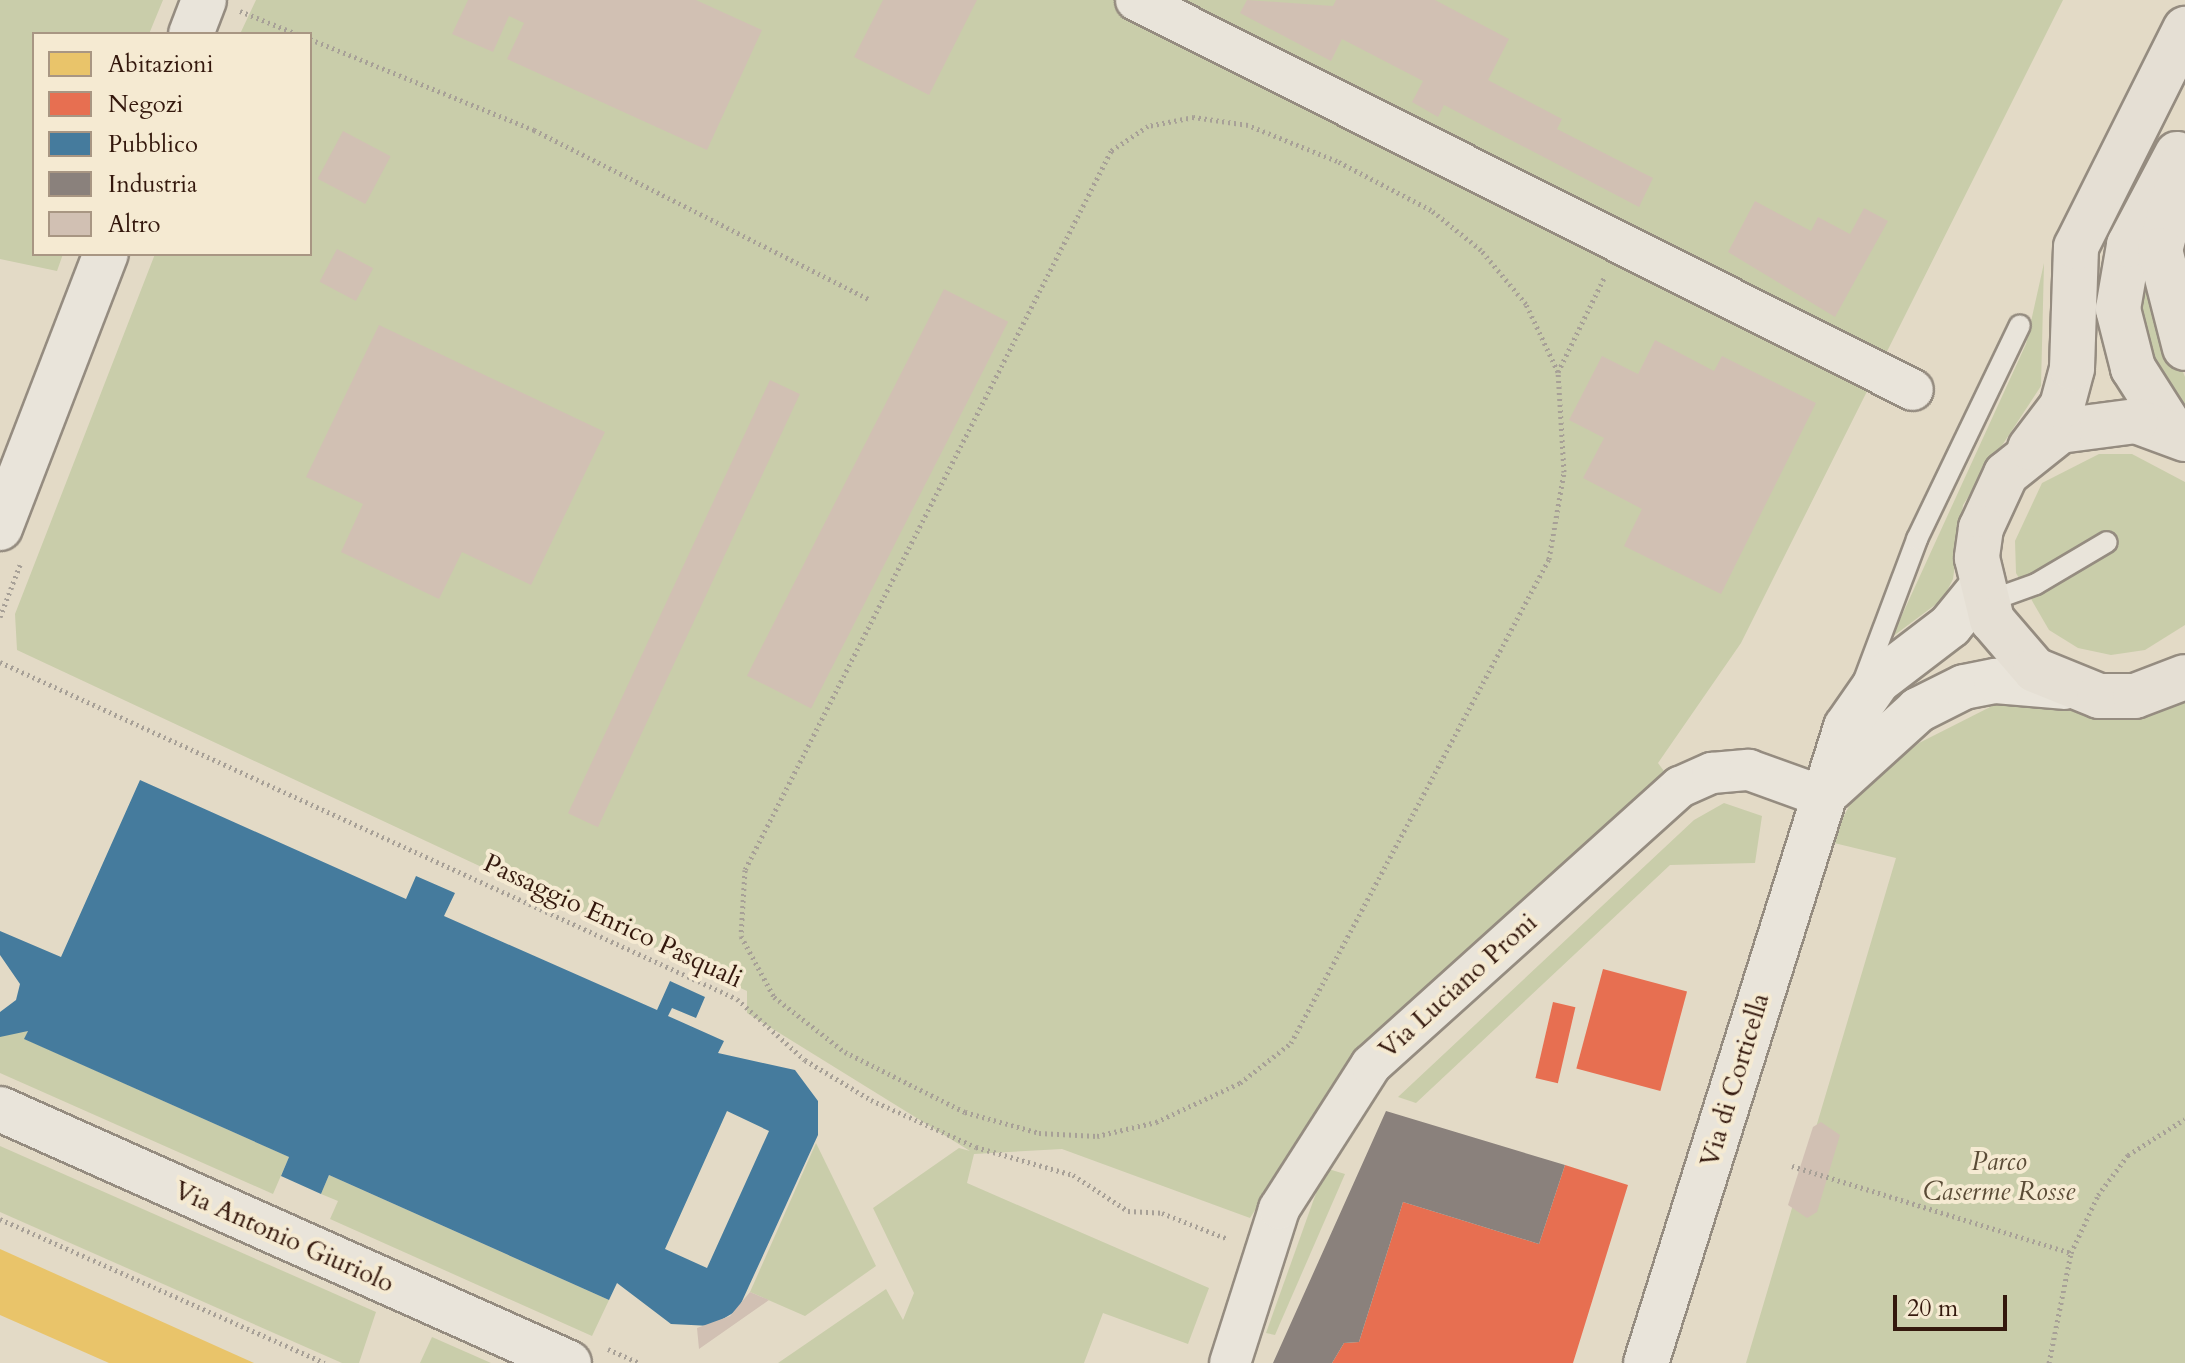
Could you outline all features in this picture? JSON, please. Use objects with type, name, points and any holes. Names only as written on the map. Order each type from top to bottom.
[{"type":"main road","points":[[193,32],[220,4]]},
{"type":"main road","points":[[2185,29],[2076,247],[2072,368],[2062,406],[1998,487],[1981,528],[1983,595],[2010,648],[2064,687],[2135,696],[2185,677]]},
{"type":"main road","points":[[2179,435],[2133,368],[2118,309],[2129,245],[2185,140]]},
{"type":"main road","points":[[2185,157],[2160,250],[2185,348]]},
{"type":"main road","points":[[0,528],[105,256]]},
{"type":"main road","points":[[2027,452],[2097,420],[2179,435]]},
{"type":"main road","name":"Via di Corticella","points":[[1646,1363],[1846,727],[1878,681],[1950,626],[1983,595]]},
{"type":"main road","name":"Via di Corticella","points":[[1824,797],[1883,737],[1964,687],[1996,681],[2064,687]]},
{"type":"main road","name":"Via Antonio Giuriolo","points":[[0,1109],[569,1363]]},
{"type":"street","points":[[1136,0],[1913,390]]},
{"type":"street","name":"Via Luciano Proni","points":[[1230,1363],[1279,1209],[1371,1065],[1680,787],[1712,773],[1749,770],[1824,797]]},
{"type":"lane","points":[[1846,727],[1917,539],[2020,325]]},
{"type":"lane","points":[[1983,595],[2036,584],[2107,542]]},
{"type":"path","points":[[220,4],[292,32]]},
{"type":"path","points":[[312,40],[534,130],[869,299]]},
{"type":"path","points":[[1558,372],[1526,304],[1481,250],[1431,210],[1337,161],[1248,125],[1194,117],[1148,126],[1111,151],[745,870],[741,936],[774,997],[845,1052],[965,1112],[1039,1133],[1097,1136],[1156,1122],[1240,1083],[1291,1043],[1549,559],[1564,472],[1558,372],[1620,245]]},
{"type":"path","name":"Passaggio Enrico Pasquali","points":[[0,662],[737,999],[805,1060],[871,1100],[976,1147],[1073,1175],[1128,1211],[1162,1213],[1238,1243]]},
{"type":"path","points":[[2049,1363],[2071,1253],[2098,1195],[2128,1155],[2185,1119]]},
{"type":"path","points":[[1792,1166],[2071,1253]]},
{"type":"path","points":[[0,1219],[325,1363]]},
{"type":"green space","points":[[0,0],[163,0],[150,32],[32,32],[32,256],[62,256],[57,271],[0,259]]},
{"type":"green space","points":[[256,0],[2063,0],[1741,643],[1658,763],[1669,778],[1348,1066],[1250,1218],[1062,1149],[974,1154],[967,1183],[1209,1288],[1188,1344],[1103,1313],[1084,1363],[778,1363],[886,1289],[903,1320],[914,1293],[873,1208],[959,1148],[970,1151],[747,1013],[747,991],[17,650],[15,614],[154,256],[312,256],[312,32],[241,32]]},
{"type":"green space","points":[[2135,249],[2185,377],[2185,409],[2148,366],[2133,311]]},
{"type":"green space","points":[[2044,263],[2041,386],[1963,505],[1953,579],[1943,599],[1892,637],[2026,344]]},
{"type":"green space","points":[[2099,454],[2132,454],[2185,482],[2185,625],[2145,650],[2111,655],[2078,648],[2049,630],[2016,573],[2015,541],[2042,483]]},
{"type":"green space","name":"Parco Caserme Rosse","points":[[2185,699],[2185,1363],[1746,1363],[1896,858],[1830,842],[1856,793],[1919,743],[2002,701]]},
{"type":"green space","points":[[1724,803],[1762,816],[1755,863],[1670,865],[1416,1103],[1398,1097],[1694,820]]},
{"type":"green space","points":[[19,1028],[28,1031],[25,1039],[289,1157],[273,1194],[0,1073],[0,1036]]},
{"type":"green space","points":[[816,1143],[876,1266],[805,1316],[750,1292]]},
{"type":"green space","points":[[0,1146],[376,1312],[359,1363],[342,1363],[0,1212]]},
{"type":"green space","points":[[1325,1168],[1345,1174],[1275,1335],[1266,1333]]},
{"type":"green space","points":[[329,1175],[609,1300],[592,1336],[330,1219],[338,1201],[321,1194]]},
{"type":"green space","points":[[432,1337],[491,1363],[420,1363]]},
{"type":"building: Abitazioni","points":[[0,1249],[254,1363],[109,1363],[0,1315]]},
{"type":"building: Negozi","points":[[1603,969],[1687,992],[1660,1091],[1576,1068]]},
{"type":"building: Negozi","points":[[1553,1002],[1575,1007],[1558,1083],[1535,1078]]},
{"type":"building: Negozi","points":[[1565,1165],[1628,1185],[1573,1363],[1332,1363],[1344,1343],[1359,1342],[1403,1202],[1539,1244]]},
{"type":"building: Pubblico","points":[[140,780],[406,899],[416,876],[455,893],[444,916],[657,1010],[670,981],[705,997],[696,1018],[672,1008],[668,1016],[724,1041],[718,1053],[795,1070],[818,1101],[818,1135],[738,1310],[711,1326],[671,1324],[617,1283],[609,1300],[329,1175],[321,1194],[281,1176],[289,1157],[24,1039],[28,1031],[0,1037],[0,1012],[16,1000],[20,984],[0,955],[0,931],[61,957]],"holes":[[[727,1111],[769,1131],[707,1268],[665,1249]]]},
{"type":"building: Industria","points":[[1386,1111],[1565,1165],[1539,1244],[1403,1202],[1359,1342],[1344,1343],[1332,1363],[1273,1363]]},
{"type":"building: Altro","points":[[468,0],[696,0],[762,30],[707,150],[507,59],[524,23],[509,16],[493,52],[452,34]]},
{"type":"building: Altro","points":[[883,0],[977,0],[929,95],[854,57]]},
{"type":"building: Altro","points":[[1247,0],[1333,6],[1336,0],[1435,0],[1509,39],[1488,80],[1562,119],[1557,129],[1653,178],[1639,207],[1444,105],[1438,117],[1412,102],[1423,81],[1342,39],[1331,61],[1240,13]]},
{"type":"building: Altro","points":[[343,131],[391,156],[365,204],[318,179]]},
{"type":"building: Altro","points":[[1755,201],[1811,231],[1818,217],[1850,234],[1864,208],[1888,221],[1835,317],[1728,252]]},
{"type":"building: Altro","points":[[337,249],[373,268],[356,301],[320,282]]},
{"type":"building: Altro","points":[[944,289],[1008,322],[811,708],[747,676]]},
{"type":"building: Altro","points":[[379,325],[605,432],[531,585],[462,552],[439,599],[341,552],[363,504],[306,477]]},
{"type":"building: Altro","points":[[1655,340],[1714,371],[1722,356],[1816,403],[1721,594],[1624,546],[1642,509],[1583,478],[1604,438],[1569,420],[1602,356],[1638,374]]},
{"type":"building: Altro","points":[[770,380],[800,394],[598,827],[568,813]]},
{"type":"building: Altro","points":[[1821,1122],[1840,1135],[1817,1212],[1807,1218],[1788,1205],[1813,1127]]},
{"type":"building: Altro","points":[[750,1292],[769,1300],[699,1349],[697,1328],[730,1316]]}]
